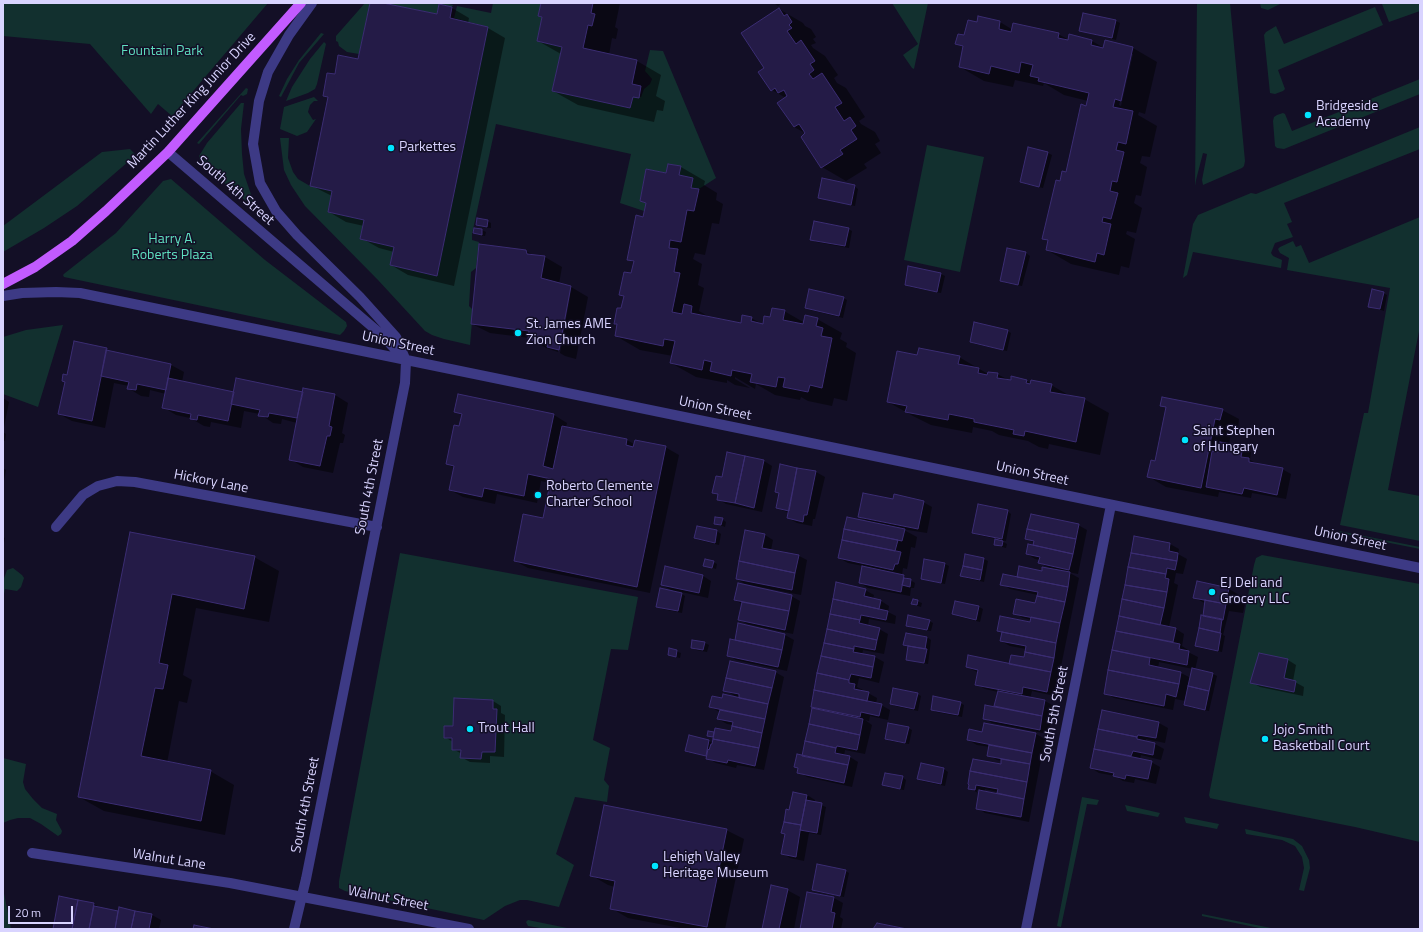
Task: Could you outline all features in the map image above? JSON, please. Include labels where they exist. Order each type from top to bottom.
[{"type":"main road","name":"Martin Luther King Junior Drive","points":[[3,284],[35,267],[72,241],[106,211],[168,152],[301,3]]},
{"type":"street","points":[[312,3],[289,35],[268,72],[259,101],[253,144],[260,183],[276,211],[297,235],[360,296],[396,337],[406,361]]},
{"type":"street","name":"South 4th Street","points":[[168,152],[383,336],[406,361],[405,383],[377,527],[294,929]]},
{"type":"street","name":"Union Street","points":[[3,296],[22,293],[80,293],[1420,568]]},
{"type":"street","name":"Hickory Lane","points":[[56,527],[84,495],[98,486],[118,481],[135,482],[377,527]]},
{"type":"street","name":"South 5th Street","points":[[1026,929],[1111,505]]},
{"type":"street","name":"Walnut Lane","points":[[32,853],[230,883],[302,896]]},
{"type":"street","name":"Walnut Street","points":[[302,896],[469,929]]},
{"type":"green space","name":"Fountain Park","points":[[3,3],[268,3],[172,116],[158,104],[151,114],[90,44],[3,36]]},
{"type":"green space","points":[[365,3],[370,3],[359,54],[347,52],[339,46],[338,42],[336,41],[336,36]]},
{"type":"green space","points":[[383,3],[444,3],[453,5],[452,7],[439,4],[437,14]]},
{"type":"green space","points":[[493,3],[541,3],[538,16],[542,17],[537,41],[562,47],[552,91],[630,108],[633,97],[641,97],[644,89],[650,84],[652,79],[645,71],[650,50],[663,51],[716,178],[699,189],[691,188],[693,178],[679,175],[681,166],[668,164],[666,173],[646,169],[640,201],[646,203],[644,211],[620,203],[631,154],[496,124],[472,234],[472,240],[479,242],[476,268],[471,272],[469,306],[473,310],[470,345],[444,339],[425,331],[378,280],[305,206],[291,185],[284,170],[280,138],[289,138],[288,158],[293,172],[298,179],[310,186],[332,191],[328,212],[364,220],[360,239],[394,247],[390,265],[437,276],[488,27],[454,18],[457,6],[491,13]]},
{"type":"green space","points":[[892,3],[928,3],[914,69],[903,55],[918,44]]},
{"type":"green space","points":[[1197,3],[1230,3],[1245,161],[1242,168],[1203,185],[1202,180],[1207,154],[1203,153],[1195,186]]},
{"type":"green space","points":[[1260,3],[1280,4],[1268,10],[1261,8]]},
{"type":"green space","points":[[1420,3],[1420,11],[1389,22],[1382,4]]},
{"type":"green space","points":[[1375,7],[1383,25],[1278,70],[1285,89],[1275,94],[1270,93],[1264,35],[1266,32],[1276,26],[1284,44]]},
{"type":"green space","points":[[321,33],[324,34],[299,63],[281,97],[279,96],[287,79],[299,60]]},
{"type":"green space","points":[[324,42],[326,44],[315,89],[286,101],[292,87],[310,59]]},
{"type":"green space","points":[[1420,79],[1420,94],[1284,149],[1277,148],[1275,146],[1273,121],[1274,117],[1277,115],[1283,113],[1285,114],[1292,131]]},
{"type":"green space","points":[[246,88],[248,89],[247,94],[243,96],[241,95],[199,144],[197,143]]},
{"type":"green space","points":[[314,97],[318,101],[314,101],[310,105],[308,112],[313,120],[316,119],[307,132],[297,136],[280,129],[284,107]]},
{"type":"green space","points":[[241,103],[244,103],[241,129],[244,174],[254,203],[253,206],[233,191],[199,159],[199,156],[207,143]]},
{"type":"green space","points":[[1420,127],[1420,149],[1284,203],[1292,222],[1287,224],[1293,237],[1275,243],[1271,253],[1273,256],[1282,260],[1281,268],[1193,252],[1187,275],[1183,278],[1193,224],[1198,215],[1251,193],[1256,194]]},
{"type":"green space","points":[[927,145],[984,157],[960,272],[904,260]]},
{"type":"green space","points":[[130,149],[136,155],[77,206],[44,228],[3,252],[3,226],[102,152]]},
{"type":"green space","name":"Harry A. Roberts Plaza","points":[[171,179],[265,260],[346,322],[347,326],[344,331],[340,335],[64,277],[63,275],[65,273],[116,233],[163,181]]},
{"type":"green space","points":[[1420,217],[1420,326],[1388,490],[1420,496],[1420,541],[1340,525],[1364,413],[1368,413],[1390,288],[1287,270],[1289,258],[1280,253],[1278,249],[1293,241],[1296,247],[1301,245],[1309,263]]},
{"type":"green space","points":[[63,325],[38,407],[3,394],[3,337],[26,330]]},
{"type":"green space","points":[[1339,531],[1420,547],[1420,549],[1340,533]]},
{"type":"green space","points":[[400,553],[638,597],[628,650],[611,649],[593,740],[610,748],[604,780],[609,786],[607,802],[575,797],[556,854],[574,865],[559,907],[527,900],[520,900],[505,906],[484,920],[345,891],[339,888],[339,881]]},
{"type":"green space","points":[[1262,555],[1420,584],[1420,842],[1355,827],[1210,798],[1209,795],[1254,565],[1256,558]]},
{"type":"green space","points":[[13,568],[24,578],[21,587],[17,591],[5,589],[3,599],[3,581],[7,570]]},
{"type":"green space","points":[[3,758],[26,764],[23,782],[25,789],[42,808],[57,814],[56,820],[62,831],[61,834],[58,836],[30,818],[18,818],[3,823]]},
{"type":"green space","points":[[1082,797],[1099,800],[1097,805],[1087,804],[1061,927],[1057,926]]},
{"type":"green space","points":[[1125,805],[1160,813],[1158,817],[1127,811]]},
{"type":"green space","points":[[1184,817],[1219,824],[1217,829],[1186,823]]},
{"type":"green space","points":[[1245,829],[1293,839],[1302,846],[1309,860],[1310,868],[1304,891],[1299,890],[1304,868],[1302,857],[1295,846],[1282,840],[1246,834]]},
{"type":"green space","points":[[3,888],[11,929],[3,929]]},
{"type":"green space","points":[[1202,914],[1276,929],[1264,929],[1202,916]]},
{"type":"green space","points":[[528,920],[572,929],[546,929],[528,926],[526,922]]},
{"type":"building","name":"Parkettes","points":[[370,3],[383,3],[437,14],[439,4],[452,7],[450,18],[488,27],[437,276],[390,265],[394,247],[360,239],[364,220],[328,212],[332,191],[310,186],[328,97],[323,96],[327,73],[335,74],[338,55],[358,59]]},
{"type":"building","points":[[541,3],[593,3],[591,13],[595,14],[592,26],[588,25],[583,48],[637,60],[632,84],[641,86],[639,98],[633,97],[630,108],[552,91],[562,47],[537,41],[542,17],[538,16]]},
{"type":"building","points":[[779,8],[784,16],[787,14],[792,22],[789,25],[792,28],[787,31],[796,44],[801,40],[815,61],[810,64],[814,70],[809,74],[813,79],[822,73],[842,103],[835,107],[844,121],[850,117],[856,126],[851,130],[857,139],[840,150],[843,154],[821,168],[801,137],[805,133],[799,124],[794,127],[777,103],[787,96],[784,90],[778,93],[775,88],[771,91],[758,72],[764,68],[741,33]]},
{"type":"building","points":[[1083,13],[1116,20],[1112,38],[1079,31]]},
{"type":"building","points":[[978,16],[1000,21],[999,29],[1011,32],[1013,23],[1059,33],[1058,38],[1068,40],[1069,34],[1092,40],[1091,45],[1103,48],[1105,40],[1133,47],[1121,101],[1115,99],[1113,107],[1133,111],[1126,144],[1118,142],[1116,150],[1124,152],[1117,182],[1112,181],[1110,191],[1118,193],[1111,219],[1103,217],[1102,222],[1111,224],[1104,255],[1097,253],[1095,262],[1046,250],[1048,240],[1042,239],[1056,180],[1060,181],[1062,171],[1066,172],[1081,104],[1086,106],[1089,93],[1038,81],[1039,78],[1030,76],[1033,65],[1021,62],[1019,73],[991,66],[989,74],[959,67],[963,46],[955,44],[958,34],[964,35],[968,20],[977,22]]},
{"type":"building","points":[[1028,147],[1048,152],[1039,187],[1020,182]]},
{"type":"building","points":[[668,164],[681,166],[679,175],[693,178],[691,188],[699,189],[694,211],[687,210],[681,242],[670,240],[669,248],[678,249],[674,272],[680,273],[672,312],[682,314],[684,304],[692,306],[691,313],[741,323],[742,315],[752,317],[751,321],[763,324],[764,316],[770,317],[772,308],[785,310],[783,320],[803,324],[805,315],[818,318],[816,326],[823,328],[821,336],[832,338],[822,388],[810,385],[808,392],[783,387],[785,378],[778,377],[776,387],[750,382],[752,374],[732,370],[731,376],[710,371],[712,362],[704,360],[702,370],[670,363],[675,341],[664,339],[663,346],[615,336],[617,324],[614,324],[617,308],[621,308],[624,296],[619,295],[624,272],[631,273],[634,261],[627,260],[636,215],[643,217],[646,203],[640,201],[646,169],[666,173]]},
{"type":"building","points":[[822,178],[855,185],[851,205],[818,198]]},
{"type":"building","points":[[477,218],[488,220],[487,227],[476,225]]},
{"type":"building","points":[[814,221],[849,228],[845,246],[810,240]]},
{"type":"building","points":[[474,228],[482,229],[482,235],[473,233]]},
{"type":"building","points":[[479,244],[526,250],[527,254],[545,256],[541,278],[571,286],[559,350],[547,347],[548,343],[528,339],[529,331],[471,324]]},
{"type":"building","points":[[1007,248],[1026,252],[1018,285],[1000,281]]},
{"type":"building","points":[[908,266],[941,273],[937,292],[905,285]]},
{"type":"building","points":[[809,289],[844,297],[839,316],[805,308]]},
{"type":"building","points":[[1372,289],[1384,292],[1380,309],[1368,307]]},
{"type":"building","points":[[974,322],[1008,330],[1003,350],[970,342]]},
{"type":"building","points":[[74,341],[107,348],[92,421],[58,414],[65,382],[62,381],[63,374],[67,375]]},
{"type":"building","points":[[919,348],[960,356],[958,364],[979,368],[978,373],[987,375],[988,372],[998,373],[997,378],[1011,380],[1011,376],[1027,380],[1026,383],[1030,384],[1031,380],[1052,384],[1050,392],[1085,398],[1076,442],[1025,431],[1024,436],[1013,434],[1014,430],[974,422],[974,419],[949,414],[948,420],[905,412],[907,406],[887,402],[897,351],[917,355]]},
{"type":"building","points":[[106,350],[171,364],[166,390],[137,384],[136,390],[127,389],[129,382],[101,376]]},
{"type":"building","points":[[168,378],[234,392],[228,421],[198,415],[197,420],[190,419],[191,414],[162,408]]},
{"type":"building","points":[[236,378],[303,392],[297,418],[269,413],[268,417],[258,416],[260,410],[231,404]]},
{"type":"building","points":[[303,388],[335,394],[329,426],[332,427],[330,436],[327,436],[320,466],[289,460]]},
{"type":"building","points":[[458,394],[554,414],[543,466],[553,469],[562,426],[627,439],[626,445],[633,447],[635,440],[666,446],[637,587],[514,561],[523,514],[543,518],[551,479],[528,474],[524,496],[484,488],[482,497],[449,490],[454,466],[446,464],[454,425],[459,426],[462,414],[454,412]]},
{"type":"building","name":"Saint Stephen of Hungary","points":[[1162,397],[1223,409],[1220,420],[1215,419],[1201,488],[1147,477],[1151,460],[1155,461],[1166,407],[1160,406]]},
{"type":"building","points":[[1220,442],[1243,446],[1241,457],[1249,458],[1249,462],[1283,468],[1277,495],[1244,488],[1242,494],[1206,487],[1212,451],[1218,452]]},
{"type":"building","points":[[727,452],[745,456],[735,503],[717,500],[718,494],[712,493],[716,476],[722,477]]},
{"type":"building","points":[[745,456],[764,460],[754,508],[735,503]]},
{"type":"building","points":[[780,464],[797,468],[789,511],[776,508],[779,493],[775,492]]},
{"type":"building","points":[[797,468],[816,471],[807,515],[804,515],[803,522],[787,518]]},
{"type":"building","points":[[863,493],[893,499],[894,494],[924,501],[918,529],[858,517]]},
{"type":"building","points":[[978,504],[1008,510],[1002,539],[972,533]]},
{"type":"building","points":[[1031,514],[1079,524],[1076,539],[1027,529]]},
{"type":"building","points":[[715,517],[723,518],[721,525],[714,524]]},
{"type":"building","points":[[847,517],[905,529],[902,541],[844,529]]},
{"type":"building","points":[[697,526],[717,530],[715,543],[694,538]]},
{"type":"building","points":[[844,529],[898,540],[895,551],[842,540]]},
{"type":"building","points":[[1027,529],[1076,539],[1073,554],[1033,545],[1034,541],[1025,539]]},
{"type":"building","points":[[745,530],[765,534],[762,548],[799,555],[795,573],[739,561]]},
{"type":"building","points":[[130,532],[255,556],[244,609],[172,594],[159,663],[168,665],[163,689],[155,688],[141,756],[211,770],[201,821],[78,797]]},
{"type":"building","points":[[1134,536],[1170,543],[1169,551],[1178,553],[1177,561],[1131,553]]},
{"type":"building","points":[[995,539],[1003,541],[1002,546],[994,545]]},
{"type":"building","points":[[842,540],[901,552],[898,564],[895,564],[893,570],[838,558]]},
{"type":"building","points":[[1028,544],[1073,554],[1069,570],[1038,563],[1040,557],[1026,554]]},
{"type":"building","points":[[1131,553],[1177,561],[1175,570],[1167,568],[1166,574],[1128,567]]},
{"type":"building","points":[[965,554],[984,558],[982,570],[963,566]]},
{"type":"building","points":[[705,559],[714,561],[712,568],[703,566]]},
{"type":"building","points":[[924,559],[945,563],[941,583],[921,579]]},
{"type":"building","points":[[739,561],[795,573],[792,590],[736,579]]},
{"type":"building","points":[[665,566],[703,575],[699,593],[661,585]]},
{"type":"building","points":[[862,566],[904,575],[901,592],[859,583]]},
{"type":"building","points":[[963,566],[982,570],[980,580],[960,576]]},
{"type":"building","points":[[1019,566],[1042,571],[1042,567],[1070,572],[1068,587],[1017,577]]},
{"type":"building","points":[[1128,567],[1166,574],[1165,578],[1169,579],[1167,592],[1125,585]]},
{"type":"building","points":[[1003,574],[1068,587],[1065,602],[1037,596],[1038,592],[1000,585]]},
{"type":"building","points":[[904,578],[911,579],[910,587],[902,585]]},
{"type":"building","name":"EJ Deli and Grocery LLC","points":[[1197,581],[1229,588],[1226,604],[1193,598]]},
{"type":"building","points":[[836,582],[866,589],[864,596],[881,600],[879,609],[833,599]]},
{"type":"building","points":[[738,583],[792,595],[789,611],[734,600]]},
{"type":"building","points":[[1125,585],[1167,592],[1164,608],[1122,599]]},
{"type":"building","points":[[660,588],[682,593],[678,611],[656,607]]},
{"type":"building","points":[[1037,596],[1065,602],[1060,623],[1013,614],[1016,599],[1035,603]]},
{"type":"building","points":[[833,599],[888,611],[886,620],[861,615],[860,620],[830,614]]},
{"type":"building","points":[[913,599],[918,600],[917,605],[911,604]]},
{"type":"building","points":[[1122,599],[1164,608],[1160,625],[1119,616]]},
{"type":"building","points":[[1205,600],[1226,604],[1223,620],[1203,616]]},
{"type":"building","points":[[955,601],[979,606],[976,620],[952,614]]},
{"type":"building","points":[[742,602],[789,611],[785,630],[738,620]]},
{"type":"building","points":[[830,614],[860,620],[859,623],[880,628],[877,640],[827,629]]},
{"type":"building","points":[[908,615],[930,620],[927,630],[906,626]]},
{"type":"building","points":[[1201,615],[1222,619],[1220,633],[1199,628]]},
{"type":"building","points":[[1000,616],[1030,622],[1031,617],[1060,623],[1056,643],[997,631]]},
{"type":"building","points":[[1119,616],[1176,628],[1173,642],[1116,631]]},
{"type":"building","points":[[738,623],[785,634],[782,650],[735,640]]},
{"type":"building","points":[[1199,628],[1221,633],[1218,651],[1195,646]]},
{"type":"building","points":[[827,629],[877,640],[875,650],[854,646],[854,649],[824,643]]},
{"type":"building","points":[[1116,631],[1180,644],[1179,649],[1189,651],[1187,665],[1112,650]]},
{"type":"building","points":[[1002,632],[1056,643],[1054,658],[1025,652],[1026,646],[1000,641]]},
{"type":"building","points":[[906,633],[927,637],[925,649],[903,645]]},
{"type":"building","points":[[730,639],[782,650],[778,667],[727,656]]},
{"type":"building","points":[[692,640],[705,642],[703,650],[691,648]]},
{"type":"building","points":[[824,643],[854,649],[853,652],[875,656],[873,667],[821,656]]},
{"type":"building","points":[[908,646],[927,649],[924,663],[906,660]]},
{"type":"building","points":[[669,648],[677,650],[676,657],[668,655]]},
{"type":"building","points":[[1112,650],[1150,658],[1149,665],[1181,672],[1179,684],[1108,670]]},
{"type":"building","points":[[1025,652],[1054,658],[1051,672],[1009,664],[1011,655],[1024,657]]},
{"type":"building","points":[[1259,653],[1288,659],[1284,678],[1296,681],[1294,692],[1250,683]]},
{"type":"building","points":[[968,655],[1051,672],[1047,692],[1023,687],[1022,694],[975,685],[978,670],[966,667]]},
{"type":"building","points":[[821,656],[873,667],[871,678],[851,674],[849,680],[817,673]]},
{"type":"building","points":[[730,661],[776,671],[772,688],[726,678]]},
{"type":"building","points":[[1192,668],[1213,673],[1209,691],[1188,686]]},
{"type":"building","points":[[1108,670],[1179,684],[1176,697],[1166,694],[1164,706],[1104,694]]},
{"type":"building","points":[[817,673],[849,680],[849,683],[855,684],[854,689],[869,692],[867,701],[814,690]]},
{"type":"building","points":[[726,678],[772,688],[768,704],[739,698],[739,694],[723,691]]},
{"type":"building","points":[[1188,686],[1209,691],[1205,710],[1184,705]]},
{"type":"building","points":[[893,688],[918,693],[914,709],[890,704]]},
{"type":"building","points":[[814,690],[882,704],[879,716],[861,712],[860,717],[811,707]]},
{"type":"building","points":[[998,691],[1045,700],[1042,716],[994,706]]},
{"type":"building","points":[[723,694],[768,704],[765,719],[709,707],[712,696],[722,698]]},
{"type":"building","points":[[933,696],[961,702],[958,715],[931,710]]},
{"type":"building","name":"Trout Hall","points":[[454,698],[493,700],[493,709],[497,709],[495,752],[482,752],[481,759],[460,758],[461,750],[452,750],[452,738],[444,738],[444,726],[453,726]]},
{"type":"building","points":[[985,705],[1042,716],[1040,730],[983,719]]},
{"type":"building","points":[[812,708],[863,719],[860,735],[809,724]]},
{"type":"building","points":[[720,710],[765,719],[762,733],[732,726],[733,722],[717,719]]},
{"type":"building","points":[[1102,710],[1159,722],[1156,738],[1138,735],[1137,737],[1098,729]]},
{"type":"building","points":[[888,723],[909,727],[905,743],[885,739]]},
{"type":"building","points":[[984,723],[1036,733],[1032,753],[967,740],[969,729],[982,732]]},
{"type":"building","points":[[809,724],[860,735],[857,750],[837,746],[836,748],[805,741]]},
{"type":"building","points":[[732,726],[762,733],[759,748],[713,739],[715,728],[731,731]]},
{"type":"building","points":[[1098,729],[1137,737],[1137,739],[1155,743],[1153,755],[1133,751],[1131,756],[1094,749]]},
{"type":"building","points":[[708,731],[714,732],[713,737],[707,736]]},
{"type":"building","points":[[689,735],[709,740],[706,756],[685,751]]},
{"type":"building","points":[[713,739],[759,748],[755,766],[728,760],[727,763],[706,759],[708,749],[709,750]]},
{"type":"building","points":[[805,741],[836,748],[835,753],[850,756],[848,765],[802,756]]},
{"type":"building","points":[[989,745],[1032,753],[1030,764],[987,756]]},
{"type":"building","points":[[1094,749],[1152,761],[1148,779],[1126,775],[1125,779],[1113,776],[1114,773],[1090,768]]},
{"type":"building","points":[[797,754],[848,765],[844,783],[797,773],[798,768],[794,767]]},
{"type":"building","points":[[973,759],[1001,764],[1001,759],[1030,764],[1027,782],[970,771]]},
{"type":"building","points":[[921,763],[944,768],[941,784],[917,779]]},
{"type":"building","points":[[970,771],[1027,782],[1024,799],[997,793],[998,789],[976,785],[975,790],[968,789]]},
{"type":"building","points":[[885,773],[903,776],[900,789],[882,785]]},
{"type":"building","points":[[979,790],[1024,799],[1021,817],[976,809]]},
{"type":"building","points":[[793,792],[807,795],[801,825],[784,822],[786,809],[789,810]]},
{"type":"building","points":[[806,800],[822,803],[817,833],[800,830]]},
{"type":"building","name":"Lehigh Valley Heritage Museum","points":[[604,805],[727,829],[707,927],[610,909],[615,881],[590,876]]},
{"type":"building","points":[[784,822],[801,825],[796,857],[781,854],[785,834],[781,833]]},
{"type":"building","points":[[817,864],[846,870],[840,896],[812,890]]},
{"type":"building","points":[[771,885],[788,889],[779,929],[762,929]]},
{"type":"building","points":[[807,892],[834,897],[831,912],[835,913],[832,929],[800,929]]},
{"type":"building","points":[[59,896],[78,900],[72,929],[53,929]]},
{"type":"building","points":[[78,900],[94,903],[89,929],[72,929]]},
{"type":"building","points":[[94,906],[118,911],[115,929],[89,929]]},
{"type":"building","points":[[119,907],[135,911],[131,929],[115,929]]},
{"type":"building","points":[[135,911],[152,914],[149,929],[131,929]]},
{"type":"building","points":[[877,923],[907,929],[873,929]]},
{"type":"building","points":[[194,925],[214,929],[193,929]]},
{"type":"place","name":"Bridgeside Academy","points":[[1308,115]]},
{"type":"place","name":"Parkettes","points":[[391,148]]},
{"type":"place","name":"St. James AME Zion Church","points":[[518,333]]},
{"type":"place","name":"Saint Stephen of Hungary","points":[[1185,440]]},
{"type":"place","name":"Roberto Clemente Charter School","points":[[538,495]]},
{"type":"place","name":"EJ Deli and Grocery LLC","points":[[1212,592]]},
{"type":"place","name":"Trout Hall","points":[[470,729]]},
{"type":"place","name":"Jojo Smith Basketball Court","points":[[1265,739]]},
{"type":"place","name":"Lehigh Valley Heritage Museum","points":[[655,866]]}]
